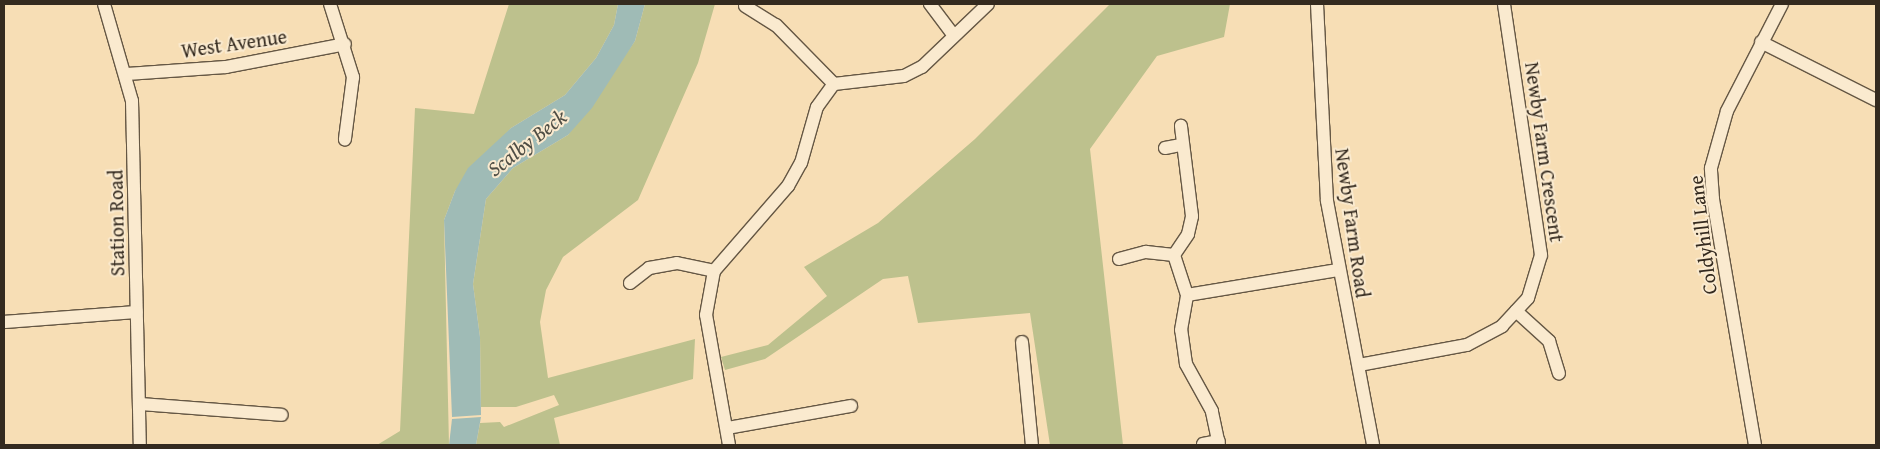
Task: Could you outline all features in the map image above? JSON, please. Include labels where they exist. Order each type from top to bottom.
[{"type":"street","name":"Station Road","points":[[104,4],[127,74],[137,312],[140,445]]},
{"type":"street","points":[[330,4],[345,44],[352,77],[346,139]]},
{"type":"street","points":[[930,4],[953,34]]},
{"type":"street","points":[[729,445],[706,315],[714,271],[788,186],[801,163],[817,107],[834,84],[904,76],[922,67],[953,34],[988,4]]},
{"type":"street","name":"Newby Farm Road","points":[[1317,4],[1326,192],[1338,270],[1359,364],[1373,445]]},
{"type":"street","name":"Newby Farm Crescent","points":[[1359,364],[1467,345],[1502,326],[1528,298],[1541,255],[1504,4]]},
{"type":"street","name":"Coldyhill Lane","points":[[1755,445],[1715,215],[1711,168],[1726,111],[1760,42],[1782,4]]},
{"type":"street","points":[[745,6],[776,25],[834,84]]},
{"type":"street","points":[[1760,42],[1876,100]]},
{"type":"street","name":"West Avenue","points":[[127,74],[226,67],[345,44]]},
{"type":"street","points":[[1174,255],[1188,234],[1192,216],[1180,145],[1181,126]]},
{"type":"street","points":[[1165,148],[1180,145]]},
{"type":"street","points":[[1119,259],[1146,252],[1174,255]]},
{"type":"street","points":[[1174,255],[1186,295],[1181,330],[1186,364],[1212,411],[1219,443],[1204,444]]},
{"type":"street","points":[[630,282],[649,268],[677,263],[714,271]]},
{"type":"street","points":[[1186,295],[1338,270]]},
{"type":"street","points":[[1516,311],[1549,340],[1559,373]]},
{"type":"street","points":[[4,322],[137,312]]},
{"type":"street","points":[[1022,342],[1032,445]]},
{"type":"street","points":[[140,404],[282,415]]},
{"type":"street","points":[[727,428],[851,406]]},
{"type":"green space","points":[[509,4],[618,4],[614,25],[596,58],[565,95],[511,128],[455,191],[444,220],[449,445],[377,445],[400,431],[415,108],[474,114]]},
{"type":"green space","points":[[645,4],[715,4],[698,63],[638,200],[563,257],[546,290],[540,322],[548,378],[695,339],[693,379],[554,418],[560,445],[476,445],[480,423],[500,422],[504,427],[559,405],[554,395],[516,407],[481,407],[480,337],[473,284],[486,199],[513,168],[568,135],[635,41]]},
{"type":"green space","points":[[1110,4],[1230,4],[1224,37],[1157,56],[1090,149],[1123,445],[1050,445],[1030,313],[918,323],[908,276],[883,279],[765,359],[725,370],[721,357],[768,345],[827,296],[804,267],[878,223],[975,139]]},
{"type":"water","name":"Scalby Beck","points":[[618,4],[645,4],[635,41],[592,108],[568,135],[513,168],[486,199],[473,284],[480,337],[481,415],[452,417],[444,220],[455,191],[468,168],[511,128],[565,95],[596,58],[614,25]]},
{"type":"water","points":[[481,417],[476,445],[449,445],[452,419]]}]
